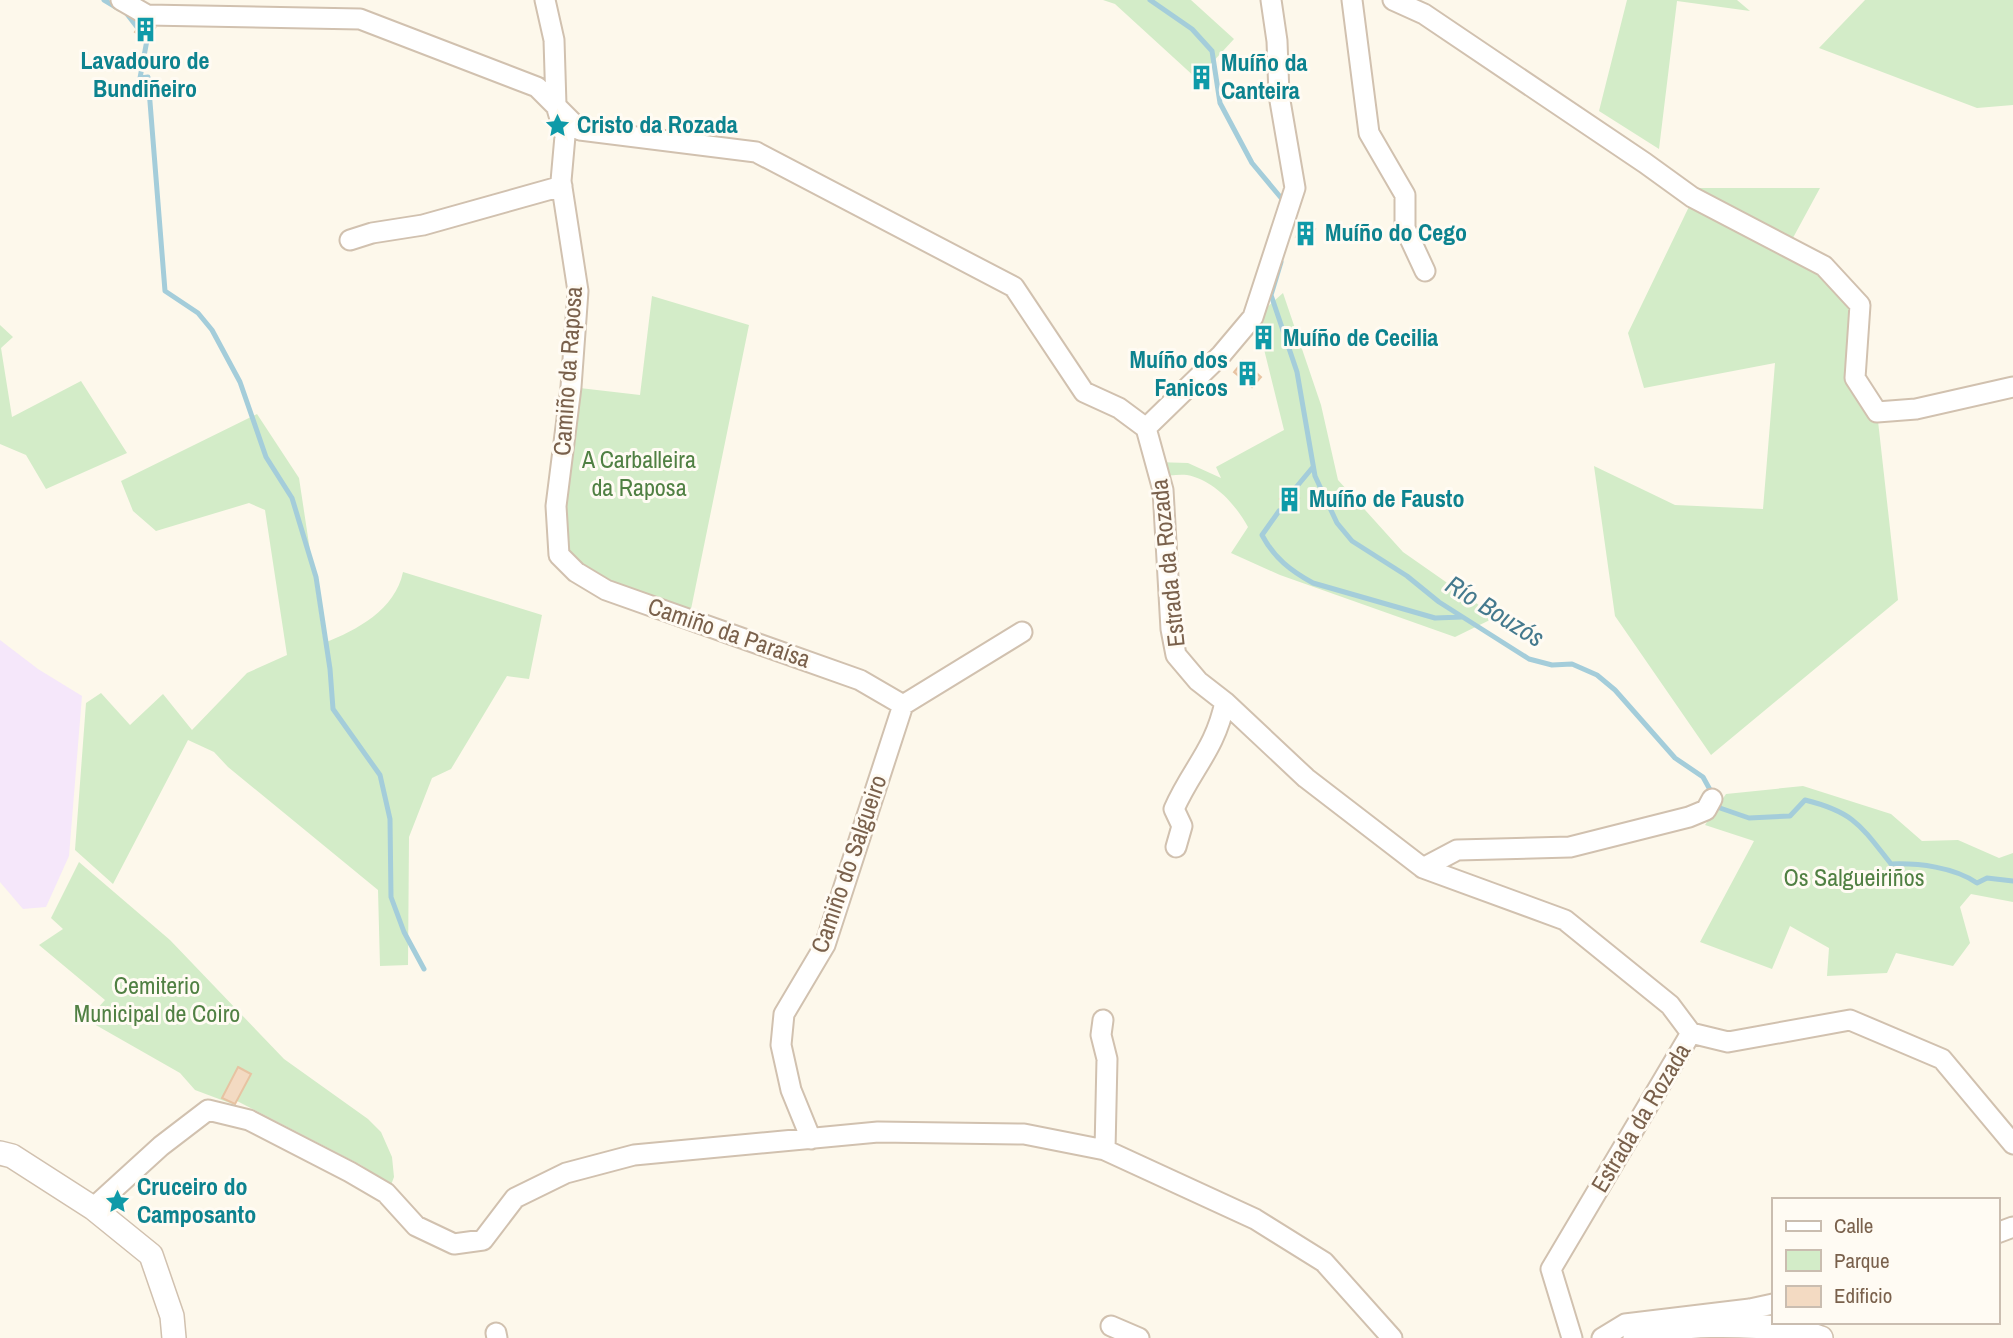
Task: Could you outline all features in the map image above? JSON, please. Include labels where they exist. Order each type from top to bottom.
[{"type":"street","points":[[121,0],[147,15],[360,19],[537,87],[580,130],[756,152],[1014,287],[1084,392],[1119,408],[1146,428],[1221,355],[1253,317],[1294,188],[1279,95],[1277,41],[1271,0]]},
{"type":"street","name":"Camiño da Raposa","points":[[545,0],[554,40],[556,105],[565,136],[562,186],[578,291],[571,387],[556,506],[559,555]]},
{"type":"street","points":[[1352,0],[1369,133],[1405,195],[1405,228],[1425,271]]},
{"type":"street","points":[[1393,0],[1424,14],[1646,163],[1692,197],[1824,266],[1860,305],[1855,378],[1877,412],[1916,409],[2013,387]]},
{"type":"street","points":[[350,240],[372,233],[423,225],[562,186]]},
{"type":"street","name":"Estrada da Rozada","points":[[1146,428],[1163,490],[1171,629],[1176,655],[1198,681],[1225,702],[1306,778],[1423,868],[1564,920],[1670,1005],[1691,1033],[1551,1269],[1572,1338]]},
{"type":"street","name":"Camiño da Paraísa","points":[[559,555],[576,572],[606,590],[860,680],[903,705]]},
{"type":"street","points":[[903,705],[1022,632]]},
{"type":"street","points":[[1176,847],[1182,826],[1174,809],[1182,790],[1208,754],[1221,724],[1225,702]]},
{"type":"street","name":"Camiño do Salgueiro","points":[[811,1139],[791,1090],[786,1068],[781,1045],[783,1014],[825,945],[903,705]]},
{"type":"street","points":[[1423,868],[1457,850],[1570,847],[1689,817],[1706,810],[1712,799]]},
{"type":"street","points":[[1103,1020],[1101,1035],[1107,1059],[1105,1150]]},
{"type":"street","points":[[1691,1033],[1728,1042],[1850,1020],[1942,1059],[2013,1144]]},
{"type":"street","points":[[93,1208],[161,1146],[208,1110],[249,1120],[350,1172],[386,1194],[416,1226],[454,1244],[483,1240],[515,1198],[566,1173],[635,1155],[878,1132],[1024,1134],[1105,1150],[1255,1219],[1324,1262],[1392,1338]]},
{"type":"street","points":[[0,1153],[12,1156],[93,1208],[150,1255],[172,1316],[174,1338]]},
{"type":"street","points":[[1602,1338],[1625,1324],[1750,1310],[1772,1304]]},
{"type":"street","points":[[1111,1326],[1139,1338]]},
{"type":"street","points":[[1635,1338],[1649,1332],[1706,1328],[1793,1329],[1821,1338]]},
{"type":"shaded area","points":[[0,640],[38,669],[82,696],[69,856],[46,907],[23,909],[0,882]]},
{"type":"green space","points":[[1103,0],[1191,0],[1234,39],[1197,79],[1115,4]]},
{"type":"green space","points":[[1627,0],[1737,0],[1750,11],[1677,1],[1659,149],[1599,111]]},
{"type":"green space","points":[[1865,0],[2013,0],[2013,105],[1977,108],[1819,48]]},
{"type":"green space","points":[[1698,188],[1820,188],[1788,247],[1860,305],[1855,378],[1877,412],[1898,600],[1711,755],[1615,616],[1594,466],[1675,505],[1763,509],[1775,363],[1644,388],[1628,333]]},
{"type":"green space","points":[[1283,293],[1321,405],[1338,480],[1403,552],[1496,617],[1455,637],[1280,575],[1231,553],[1248,527],[1231,502],[1215,488],[1187,475],[1159,476],[1155,462],[1188,463],[1221,478],[1216,467],[1284,430],[1256,317]]},
{"type":"green space","name":"A Carballeira da Raposa","points":[[652,296],[749,325],[689,619],[606,590],[559,555],[571,387],[640,395]]},
{"type":"green space","points":[[0,325],[13,337],[1,348],[12,417],[81,381],[127,453],[46,489],[26,455],[0,444]]},
{"type":"green space","points":[[257,414],[299,478],[324,643],[373,617],[392,597],[403,572],[542,615],[529,679],[507,676],[451,769],[432,778],[409,837],[408,965],[380,966],[378,890],[228,767],[214,752],[188,740],[113,884],[75,850],[86,703],[101,693],[130,725],[163,694],[192,730],[247,673],[287,655],[265,510],[249,503],[156,531],[133,511],[121,481]]},
{"type":"green space","name":"Os Salgueiriños","points":[[1803,786],[1891,814],[1922,841],[1958,840],[1999,858],[2013,853],[2013,902],[1971,894],[1960,907],[1970,943],[1953,966],[1896,953],[1887,973],[1827,976],[1829,948],[1790,926],[1772,969],[1700,942],[1754,841],[1705,825],[1726,794]]},
{"type":"green space","name":"Cemiterio Municipal de Coiro","points":[[79,862],[170,940],[284,1059],[368,1119],[381,1132],[392,1157],[394,1177],[391,1185],[361,1165],[237,1101],[235,1105],[195,1090],[180,1073],[94,1024],[96,1010],[105,1000],[39,945],[63,929],[51,918]]},
{"type":"building","name":"Lavadouro de Bundiñeiro","points":[[140,25],[155,28],[147,40],[135,32]]},
{"type":"building","name":"Muíño da Canteira","points":[[1207,67],[1210,83],[1195,86],[1192,70]]},
{"type":"building","name":"Muíño do Cego","points":[[1303,222],[1315,229],[1307,243],[1296,237]]},
{"type":"building","name":"Muíño dos Fanicos","points":[[1243,361],[1261,377],[1252,387],[1234,372]]},
{"type":"building","name":"Muíño de Fausto","points":[[1289,489],[1299,498],[1290,508],[1280,499]]},
{"type":"building","points":[[238,1067],[251,1074],[235,1104],[222,1098]]},
{"type":"waterway","points":[[104,0],[119,9]]},
{"type":"waterway","name":"Río Bouzós","points":[[1150,0],[1192,29],[1212,51],[1220,103],[1252,163],[1282,199]]},
{"type":"waterway","points":[[127,14],[147,40],[140,78],[148,77],[165,291],[198,313],[212,330],[240,382],[266,457],[292,498],[316,577],[330,669],[333,709],[380,775],[390,819],[391,897],[404,932],[424,969]]},
{"type":"waterway","name":"Río Bouzós","points":[[1281,262],[1271,295],[1297,372],[1315,476],[1337,523],[1352,541],[1407,576],[1439,602],[1529,659],[1552,665],[1572,664],[1597,675],[1615,690],[1675,758],[1703,777],[1720,808],[1749,818],[1790,816],[1805,800],[1835,810],[1855,822],[1891,864],[1936,867],[1958,873],[1977,883],[1987,878],[2013,881]]},
{"type":"waterway","points":[[1293,491],[1313,467]]},
{"type":"waterway","points":[[1279,511],[1262,535],[1290,569],[1313,583],[1435,618],[1462,617]]},
{"type":"place","name":"Lavadouro de Bundiñeiro","points":[[145,30]]},
{"type":"place","name":"Muíño da Canteira","points":[[1201,77]]},
{"type":"place","name":"Cristo da Rozada","points":[[557,125]]},
{"type":"place","name":"Muíño do Cego","points":[[1305,233]]},
{"type":"place","name":"Muíño de Cecilia","points":[[1263,338]]},
{"type":"place","name":"Muíño dos Fanicos","points":[[1248,374]]},
{"type":"place","name":"Muíño de Fausto","points":[[1289,499]]},
{"type":"place","name":"Cruceiro do Camposanto","points":[[117,1201]]}]
